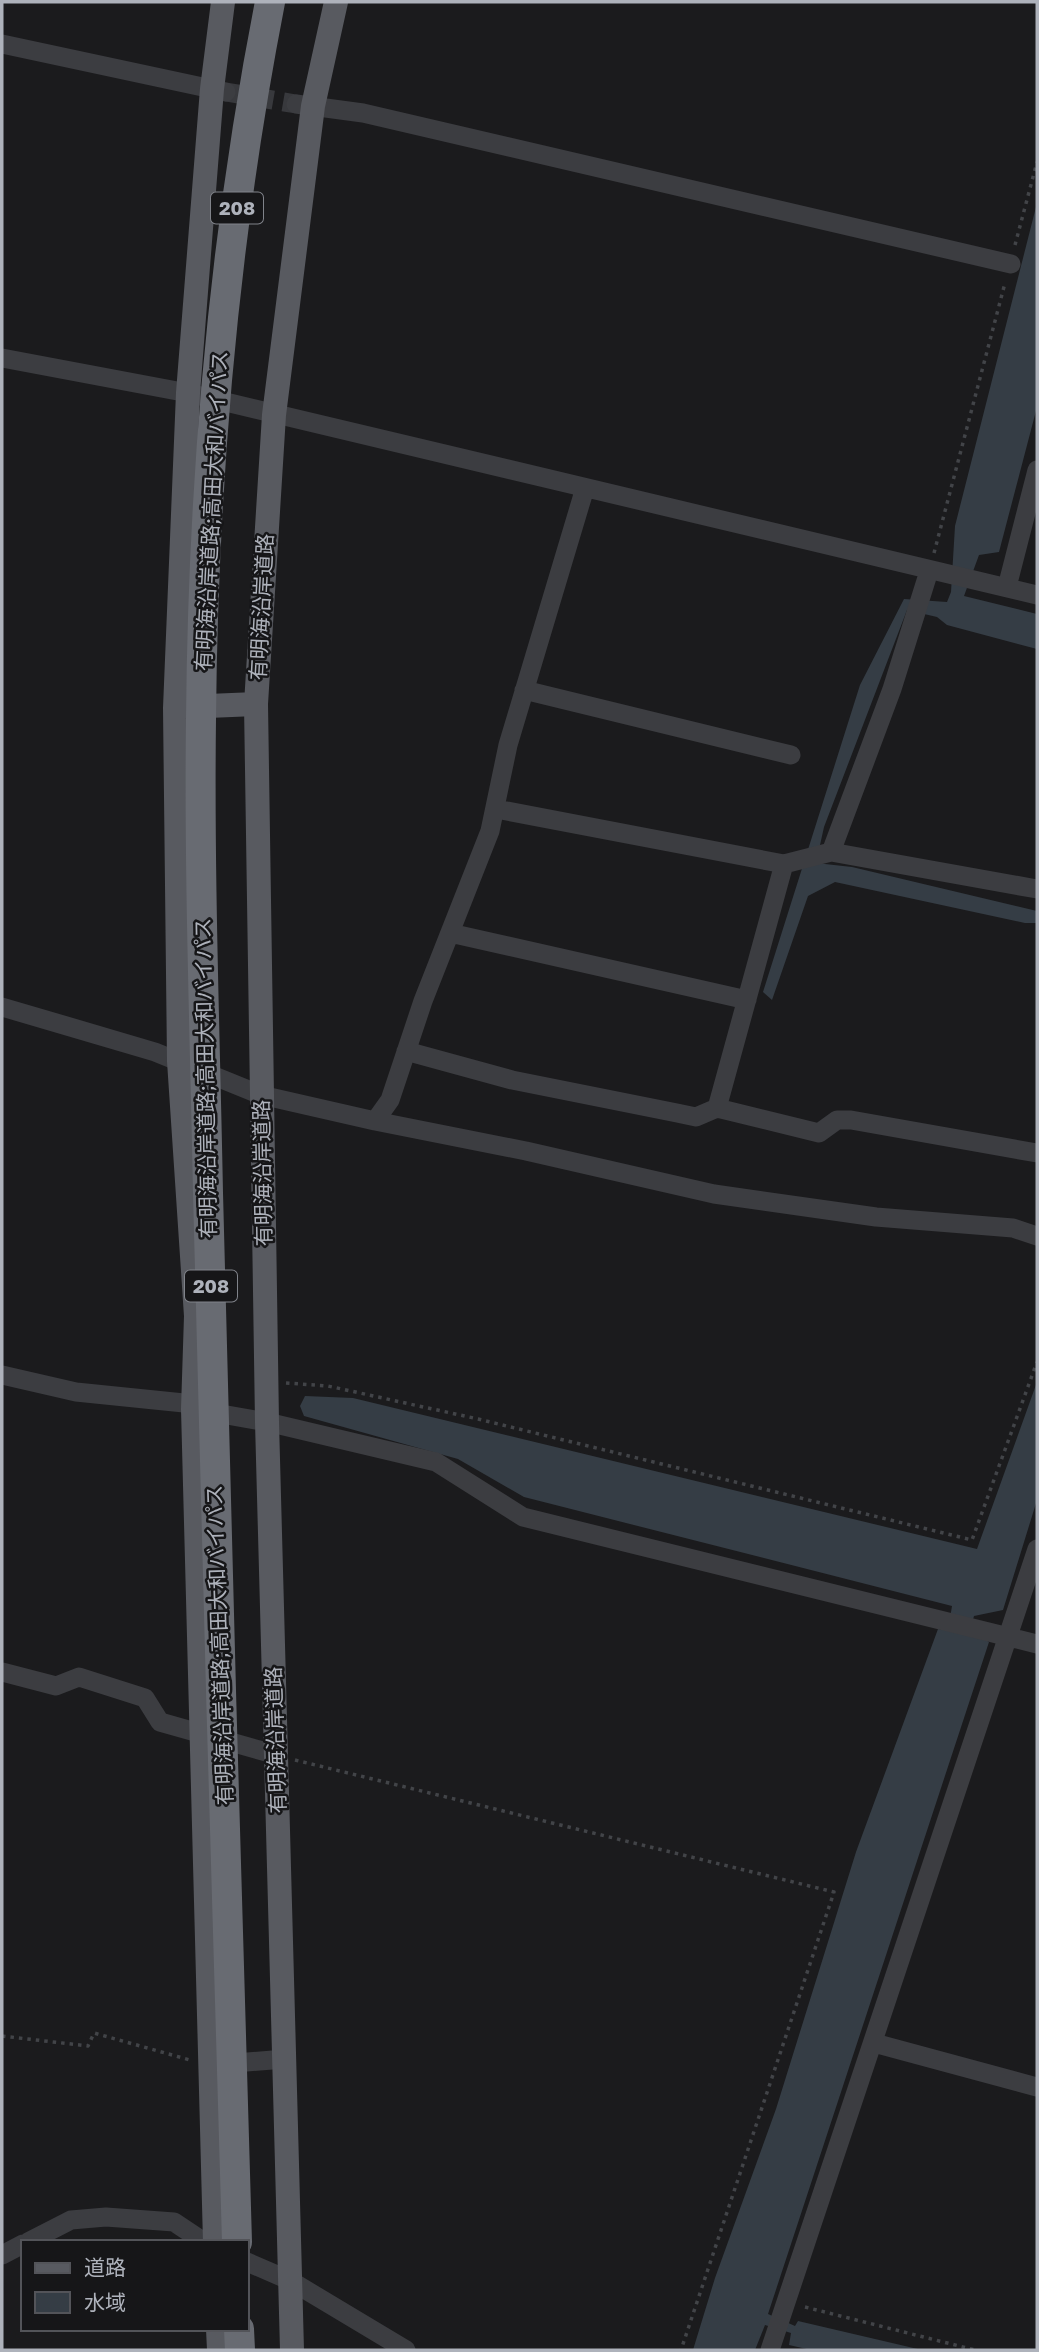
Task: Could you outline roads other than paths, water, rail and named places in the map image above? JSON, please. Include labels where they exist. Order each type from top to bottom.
[{"type":"highway","name":"有明海沿岸道路;高田大和バイパス","points":[[237,2240],[201,864],[201,715],[208,529],[222,330],[231,89],[270,2]]},
{"type":"highway","points":[[231,89],[278,2]]},
{"type":"highway","points":[[239,2331],[240,2350]]},
{"type":"main road","points":[[215,2240],[193,1409],[196,1315],[179,1061],[175,708],[188,393],[231,89],[223,2]]},
{"type":"main road","name":"有明海沿岸道路","points":[[292,2350],[266,1382],[256,705],[274,415],[305,105],[337,2]]},
{"type":"main road","points":[[175,708],[256,705]]},
{"type":"main road","points":[[218,2331],[219,2350]]},
{"type":"street","points":[[2,44],[231,89]]},
{"type":"street","points":[[305,105],[363,113],[1010,264]]},
{"type":"street","points":[[2,358],[188,393],[1037,595]]},
{"type":"street","points":[[1007,587],[1037,470]]},
{"type":"street","points":[[374,1121],[390,1100],[496,809],[508,745],[585,488]]},
{"type":"street","points":[[831,852],[892,689],[929,571]]},
{"type":"street","points":[[524,690],[791,755]]},
{"type":"street","points":[[496,809],[784,864],[831,852],[1037,889]]},
{"type":"street","points":[[717,1108],[784,864]]},
{"type":"street","points":[[450,933],[747,1000]]},
{"type":"street","points":[[2,1007],[179,1061],[261,1095],[374,1121],[526,1151],[714,1194],[876,1217],[1013,1228],[1037,1236]]},
{"type":"street","points":[[406,1051],[512,1080],[677,1113],[696,1116],[717,1108],[819,1133],[836,1120],[851,1120],[1037,1153]]},
{"type":"street","points":[[2,1375],[42,1387],[184,1403],[193,1409],[267,1422],[436,1462],[523,1517],[1037,1644]]},
{"type":"street","points":[[769,2350],[874,2043],[1037,1549]]},
{"type":"street","points":[[2,1672],[56,1686],[79,1677],[145,1698],[160,1722],[276,1755]]},
{"type":"street","points":[[874,2043],[1037,2087]]},
{"type":"street","points":[[209,2065],[285,2059]]},
{"type":"street","points":[[32,2240],[71,2220],[118,2217],[174,2222],[201,2240]]},
{"type":"street","points":[[2,2255],[21,2245]]},
{"type":"street","points":[[248,2262],[292,2281],[406,2350]]},
{"type":"water","points":[[1037,203],[1037,407],[999,552],[979,555],[964,596],[1037,614],[1037,649],[947,625],[937,617],[907,610],[824,827],[816,863],[852,867],[1037,911],[1037,923],[1025,923],[835,882],[808,896],[772,1000],[763,992],[860,685],[904,599],[947,602],[951,592],[955,526]]},
{"type":"water","points":[[1037,1382],[1037,1500],[1003,1610],[974,1616],[970,1630],[989,1642],[768,2314],[795,2326],[798,2321],[922,2350],[811,2350],[789,2345],[791,2333],[765,2325],[755,2350],[693,2350],[715,2278],[776,2109],[856,1852],[938,1629],[948,1630],[952,1606],[524,1497],[458,1459],[304,1416],[300,1406],[305,1396],[353,1398],[977,1549]]},
{"type":"tunnel","points":[[226,92],[296,104]]}]
